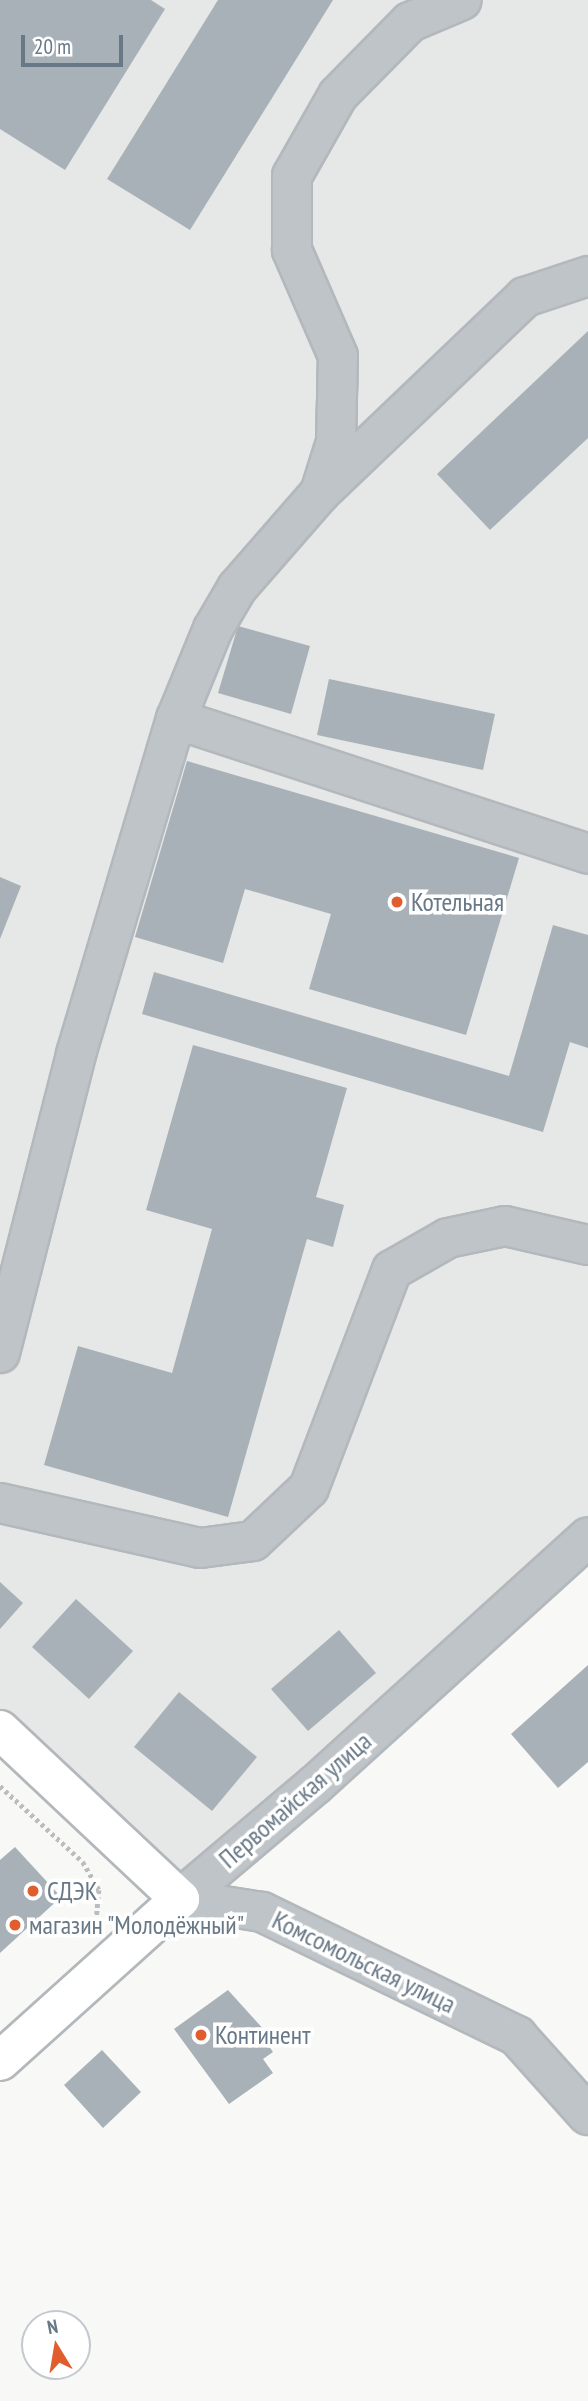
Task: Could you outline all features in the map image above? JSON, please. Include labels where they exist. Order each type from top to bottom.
[{"type":"main road","points":[[0,1730],[180,1899]]},
{"type":"main road","name":"Первомайская улица","points":[[0,2061],[180,1899]]},
{"type":"street","points":[[320,492],[336,442],[338,356],[292,250],[292,176],[338,96],[411,22],[462,0]]},
{"type":"street","points":[[0,1353],[76,1054],[176,719],[213,629],[237,588],[320,492],[525,297],[588,276]]},
{"type":"street","points":[[176,719],[588,853]]},
{"type":"street","points":[[0,1503],[200,1548],[253,1541],[309,1488],[393,1270],[448,1238],[505,1226],[588,1245]]},
{"type":"street","name":"Первомайская улица","points":[[180,1899],[316,1784],[588,1537]]},
{"type":"street","name":"Комсомольская улица","points":[[180,1899],[262,1912],[517,2036],[583,2106]]},
{"type":"path","points":[[0,1786],[83,1862],[99,1890],[99,1920],[89,1930]]},
{"type":"shaded area","points":[[0,0],[588,0],[588,1535],[180,1899],[0,1739]]},
{"type":"building","points":[[0,0],[151,0],[165,9],[65,170],[0,129]]},
{"type":"building","points":[[218,0],[333,0],[190,230],[107,179]]},
{"type":"building","points":[[588,331],[588,438],[490,530],[437,474]]},
{"type":"building","points":[[238,626],[310,646],[291,714],[218,693]]},
{"type":"building","points":[[329,679],[495,714],[483,770],[317,735]]},
{"type":"building","name":"Котельная","points":[[187,761],[519,858],[466,1035],[309,989],[331,914],[245,889],[223,963],[135,937]]},
{"type":"building","points":[[0,877],[21,886],[0,939]]},
{"type":"building","points":[[553,925],[588,935],[588,1048],[570,1042],[543,1132],[142,1014],[154,972],[509,1076]]},
{"type":"building","points":[[193,1045],[347,1088],[316,1197],[344,1205],[333,1247],[307,1239],[228,1517],[44,1465],[78,1346],[172,1373],[212,1229],[146,1210]]},
{"type":"building","points":[[0,1582],[23,1603],[0,1629]]},
{"type":"building","points":[[76,1599],[133,1651],[89,1699],[32,1647]]},
{"type":"building","points":[[339,1630],[376,1673],[308,1731],[271,1689]]},
{"type":"building","points":[[588,1665],[588,1762],[558,1788],[511,1734]]},
{"type":"building","points":[[179,1692],[257,1757],[212,1811],[134,1747]]},
{"type":"building","name":"магазин \"Молодёжный\"","points":[[15,1847],[61,1897],[0,1953],[0,1860]]},
{"type":"building","points":[[228,1990],[266,2032],[262,2036],[273,2052],[263,2059],[273,2073],[229,2104],[174,2029]]},
{"type":"building","points":[[102,2050],[141,2092],[103,2128],[64,2085]]},
{"type":"place","name":"Котельная","points":[[397,902]]},
{"type":"place","name":"СДЭК","points":[[33,1891]]},
{"type":"place","name":"магазин \"Молодёжный\"","points":[[15,1925]]},
{"type":"place","name":"Континент","points":[[201,2035]]}]
